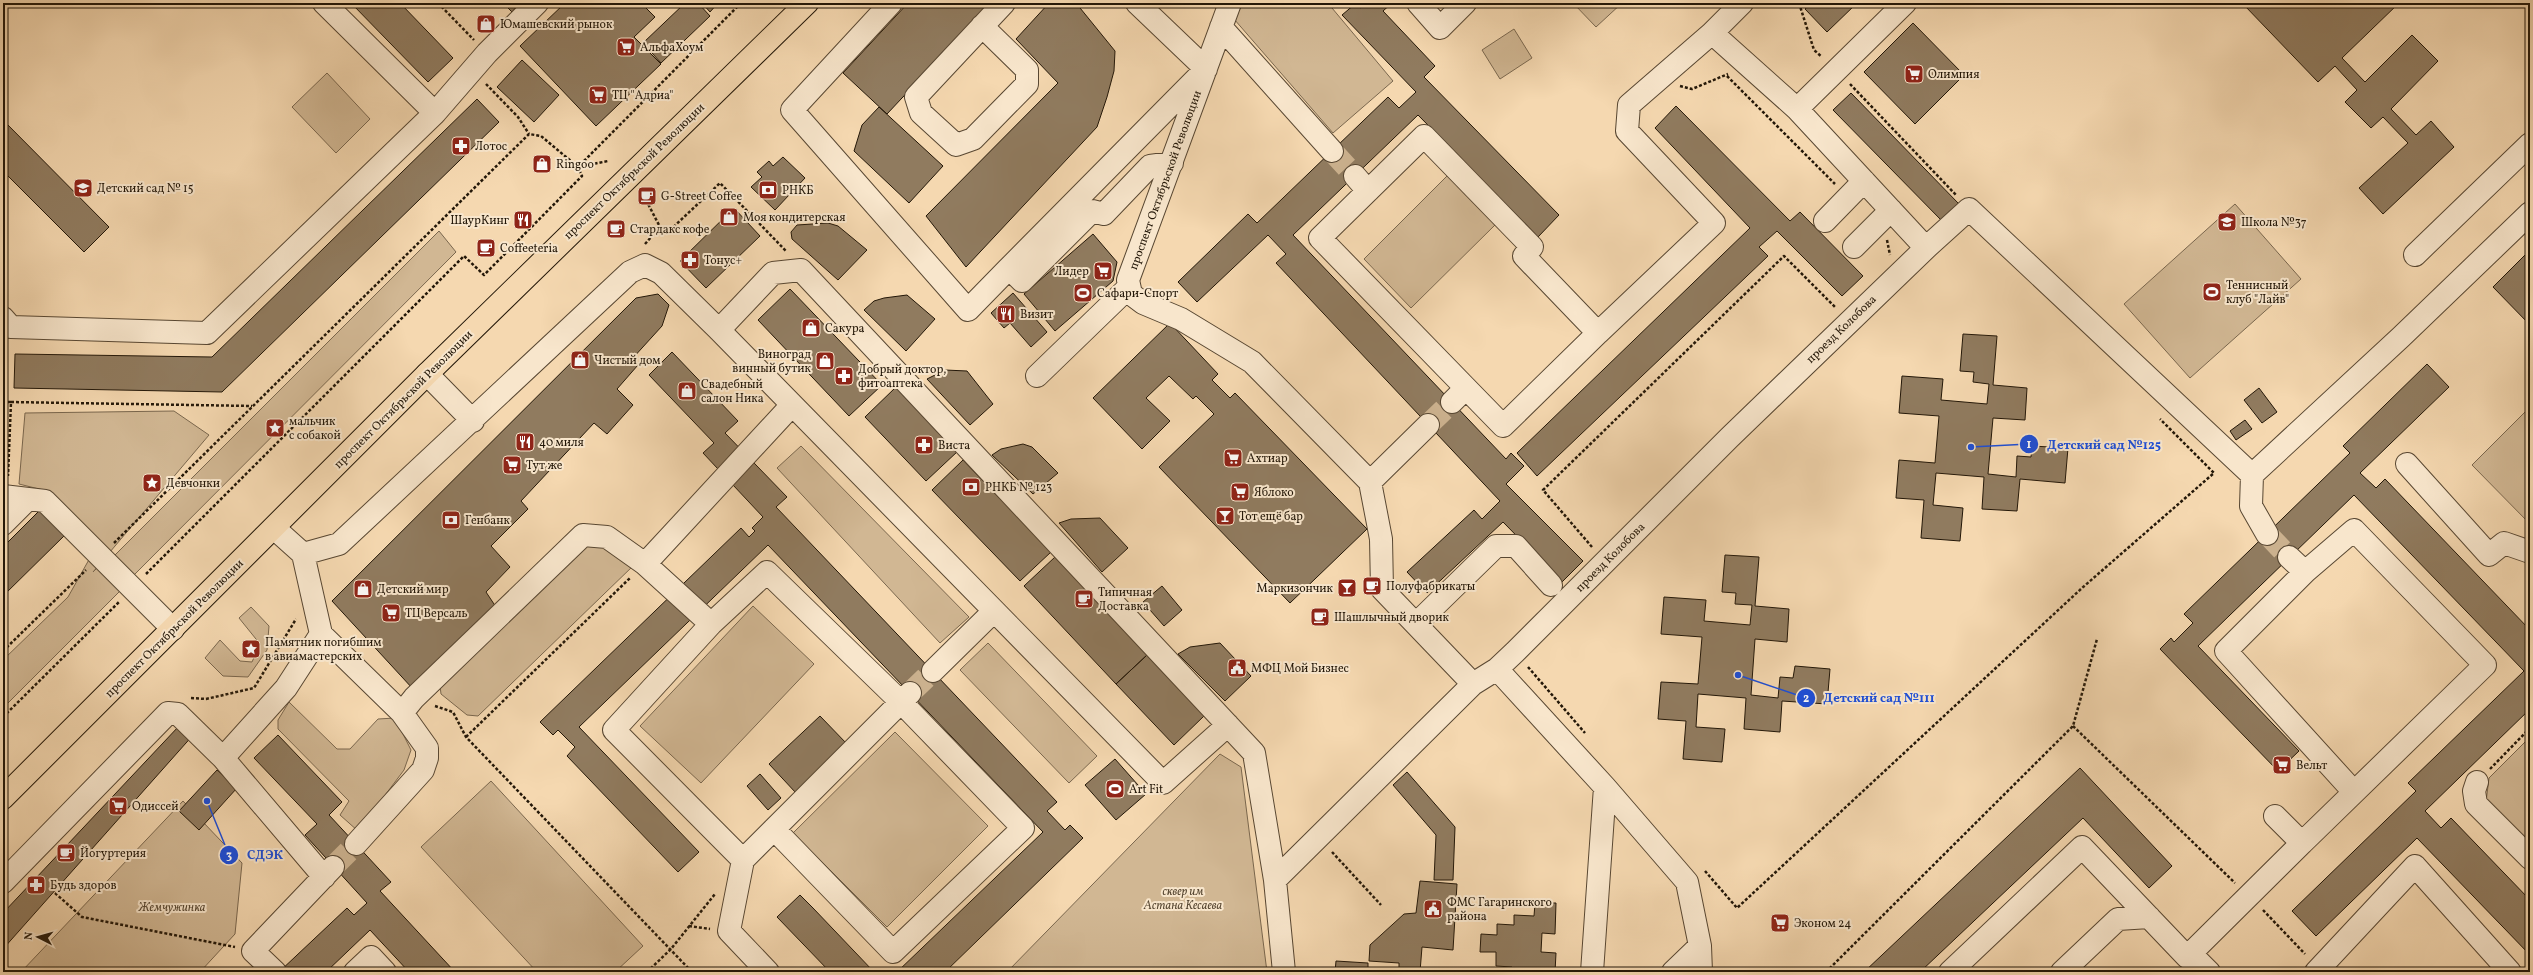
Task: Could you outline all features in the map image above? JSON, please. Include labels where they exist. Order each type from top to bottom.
[{"type":"main road","name":"проспект Октябрьской Революции","points":[[3,798],[426,374],[807,3]]},
{"type":"street","points":[[324,3],[434,113]]},
{"type":"street","points":[[3,318],[11,327],[207,333],[434,113],[473,71],[487,53],[537,3]]},
{"type":"street","points":[[891,3],[792,110],[968,310],[1206,69],[1137,3]]},
{"type":"street","points":[[982,26],[1027,70],[1027,84],[973,139],[956,145],[921,113],[916,97],[982,26],[1004,3]]},
{"type":"street","name":"проспект Октябрьской Революции","points":[[1230,3],[1128,280],[1131,294],[1143,303],[1181,319],[1252,362],[1370,482]]},
{"type":"street","points":[[1418,3],[1440,28],[1465,3]]},
{"type":"street","points":[[1598,333],[1524,256],[1532,248],[1424,136],[1362,183],[1320,238],[1459,395],[1503,426],[1714,223],[1627,131],[1629,105],[1712,34],[1742,3]]},
{"type":"street","points":[[1796,109],[1905,3]]},
{"type":"street","points":[[1221,27],[1332,151]]},
{"type":"street","points":[[1712,34],[1796,109],[1926,248]]},
{"type":"street","points":[[2415,255],[2530,144]]},
{"type":"street","points":[[1009,268],[1022,281],[1092,211],[1104,214],[1150,166],[1172,163]]},
{"type":"street","points":[[1825,221],[1864,181]]},
{"type":"street","points":[[1969,209],[2252,475]]},
{"type":"street","name":"проезд Колобова","points":[[1274,880],[1473,684],[1497,669],[1515,652],[1730,437],[1926,248],[1969,209]]},
{"type":"street","points":[[1854,247],[1891,210]]},
{"type":"street","points":[[2267,534],[2251,506],[2252,475],[2401,337],[2530,213]]},
{"type":"street","points":[[303,554],[339,544],[473,421],[630,272],[645,265],[661,273],[719,330],[993,612],[1163,783],[1228,725]]},
{"type":"street","points":[[719,330],[773,273],[801,270],[1254,753],[1274,880],[1284,972]]},
{"type":"street","points":[[1037,376],[1130,287]]},
{"type":"street","points":[[426,374],[473,421]]},
{"type":"street","points":[[645,564],[792,405]]},
{"type":"street","points":[[1428,425],[1370,482],[1381,539],[1382,589],[1473,684]]},
{"type":"street","points":[[2408,464],[2489,555],[2504,543],[2530,552]]},
{"type":"street","points":[[5,496],[45,501],[173,629]]},
{"type":"street","points":[[3,524],[28,498]]},
{"type":"street","points":[[274,528],[303,554],[321,634],[408,706],[426,748],[427,758],[423,770],[356,844]]},
{"type":"street","points":[[1950,972],[2082,847],[2187,957],[2354,792],[2486,665],[2354,530],[2304,572],[2226,652],[2354,792]]},
{"type":"street","points":[[408,706],[583,535],[608,537],[645,564],[711,624]]},
{"type":"street","points":[[1416,624],[1496,546],[1516,546],[1551,585]]},
{"type":"street","points":[[2290,557],[2304,572]]},
{"type":"street","points":[[742,860],[614,730],[711,624],[767,572],[906,698],[1023,828],[893,952],[774,829]]},
{"type":"street","points":[[933,671],[993,612]]},
{"type":"street","points":[[223,758],[286,688],[321,634]]},
{"type":"street","points":[[1497,669],[1606,787],[1687,882],[1700,946],[1701,972]]},
{"type":"street","points":[[768,972],[729,932],[742,860],[906,698]]},
{"type":"street","points":[[3,882],[168,713],[178,714],[223,758],[329,872],[253,951],[276,972]]},
{"type":"street","points":[[2477,782],[2474,791],[2476,804],[2530,858]]},
{"type":"street","points":[[1592,972],[1606,787]]},
{"type":"street","points":[[2275,816],[2302,843]]},
{"type":"street","points":[[2318,970],[2415,866],[2510,972]]},
{"type":"street","points":[[2062,972],[2118,919],[2149,917]]},
{"type":"street","points":[[1673,972],[1700,946]]},
{"type":"street","points":[[2191,954],[2209,972]]},
{"type":"street","points":[[355,972],[371,957],[385,972]]},
{"type":"path","points":[[438,3],[487,53]]},
{"type":"path","points":[[578,167],[741,3]]},
{"type":"path","points":[[1799,3],[1814,50],[1837,70],[1969,209]]},
{"type":"path","points":[[1656,81],[1692,89],[1748,66]]},
{"type":"path","points":[[3,717],[464,256],[484,275],[582,176],[578,167],[541,136],[529,134],[518,117],[473,71]]},
{"type":"path","points":[[1726,75],[1849,197]]},
{"type":"path","points":[[3,651],[529,134]]},
{"type":"path","points":[[578,167],[608,160]]},
{"type":"path","points":[[646,200],[660,227],[666,234],[720,183],[781,244],[801,270]]},
{"type":"path","points":[[1875,226],[1887,239],[1890,248],[1890,259]]},
{"type":"path","points":[[645,244],[660,227]]},
{"type":"path","points":[[1597,553],[1543,490],[1784,256],[1839,311]]},
{"type":"path","points":[[3,402],[252,406]]},
{"type":"path","points":[[5,496],[11,402]]},
{"type":"path","points":[[1701,866],[1737,908],[2082,588],[2214,473],[2158,416]]},
{"type":"path","points":[[466,737],[645,564]]},
{"type":"path","points":[[190,698],[206,698],[254,688],[288,636],[298,616]]},
{"type":"path","points":[[1826,972],[2073,726],[2097,639]]},
{"type":"path","points":[[1515,652],[1587,735]]},
{"type":"path","points":[[408,706],[453,712],[466,737],[692,972]]},
{"type":"path","points":[[2073,726],[2249,896],[2318,970]]},
{"type":"path","points":[[2477,782],[2530,728]]},
{"type":"path","points":[[1318,837],[1381,905]]},
{"type":"path","points":[[647,972],[671,949],[718,890]]},
{"type":"path","points":[[55,893],[82,917],[253,951]]},
{"type":"path","points":[[2012,972],[2022,972]]},
{"type":"green space","points":[[1239,3],[1336,3],[1332,8],[1393,81],[1333,133],[1234,19]]},
{"type":"green space","points":[[1573,3],[1622,3],[1596,27]]},
{"type":"green space","points":[[1514,29],[1532,58],[1500,79],[1482,50]]},
{"type":"green space","points":[[327,73],[370,119],[336,153],[292,107]]},
{"type":"green space","points":[[1449,174],[1496,224],[1411,308],[1364,259]]},
{"type":"green space","name":"Теннисный клуб \"Лайв\"","points":[[2235,204],[2301,279],[2190,378],[2124,304]]},
{"type":"green space","points":[[439,231],[456,252],[134,575],[113,557]]},
{"type":"green space","points":[[2530,407],[2530,524],[2472,465]]},
{"type":"green space","points":[[174,411],[209,435],[93,572],[98,567],[123,588],[3,708],[3,660],[68,597],[100,540],[47,491],[19,484],[25,413]]},
{"type":"green space","points":[[801,446],[969,617],[940,643],[777,468]]},
{"type":"green space","points":[[585,542],[602,543],[634,565],[478,716],[467,715],[441,694],[440,686]]},
{"type":"green space","points":[[753,606],[814,664],[701,783],[640,726]]},
{"type":"green space","points":[[251,607],[269,626],[267,650],[248,677],[223,676],[205,658],[220,640],[240,661],[252,662],[260,644],[239,618]]},
{"type":"green space","points":[[988,643],[1097,756],[1069,783],[960,670]]},
{"type":"green space","points":[[289,702],[337,749],[350,749],[378,719],[395,718],[411,750],[404,770],[358,831],[340,815],[349,801],[278,729],[278,720]]},
{"type":"green space","points":[[895,732],[988,826],[887,927],[793,833]]},
{"type":"green space","points":[[2530,737],[2530,845],[2486,802],[2489,778]]},
{"type":"green space","name":"сквер им Астана Кесаева","points":[[1220,754],[1241,767],[1267,972],[1007,972]]},
{"type":"green space","points":[[491,781],[643,946],[615,972],[537,972],[421,847]]},
{"type":"green space","name":"Жемчужинка","points":[[183,801],[242,863],[235,934],[200,972],[21,972]]},
{"type":"building","points":[[351,3],[400,3],[453,58],[428,82]]},
{"type":"building","points":[[503,3],[520,3],[512,12]]},
{"type":"building","name":"ТЦ \"Адриа\"","points":[[565,3],[641,3],[655,17],[634,37],[661,64],[596,126],[520,46]]},
{"type":"building","points":[[685,3],[698,3],[710,16],[661,63],[643,43]]},
{"type":"building","points":[[702,3],[718,3],[710,12]]},
{"type":"building","points":[[908,3],[991,3],[887,114],[843,73]]},
{"type":"building","points":[[1049,3],[1076,3],[1115,51],[1114,71],[1107,97],[1097,127],[966,267],[926,216],[1058,83],[1016,39]]},
{"type":"building","points":[[1366,3],[1392,3],[1383,11],[1435,66],[1424,77],[1559,215],[1538,237],[1418,115],[1293,235],[1506,459],[1511,453],[1524,466],[1506,484],[1583,561],[1562,582],[1503,522],[1427,593],[1407,572],[1474,510],[1482,519],[1500,501],[1276,263],[1286,254],[1268,235],[1197,302],[1178,282],[1248,214],[1257,223],[1388,97],[1399,108],[1416,92],[1342,15],[1355,4],[1361,8]]},
{"type":"building","points":[[1812,3],[1857,3],[1827,32],[1805,9]]},
{"type":"building","points":[[2246,3],[2399,3],[2342,58],[2365,82],[2412,35],[2438,61],[2391,109],[2416,135],[2431,121],[2454,147],[2383,214],[2359,188],[2408,143],[2383,117],[2371,128],[2345,102],[2357,90],[2335,66],[2318,82],[2244,5]]},
{"type":"building","name":"Олимпия","points":[[1913,23],[1964,75],[1915,124],[1864,72]]},
{"type":"building","points":[[522,60],[559,95],[534,122],[497,87]]},
{"type":"building","points":[[1851,93],[1959,204],[1942,221],[1833,110]]},
{"type":"building","points":[[477,99],[499,122],[222,392],[14,388],[15,354],[212,357]]},
{"type":"building","points":[[1676,106],[1790,221],[1800,212],[1863,276],[1842,296],[1777,231],[1759,247],[1768,256],[1537,476],[1517,453],[1750,228],[1655,128]]},
{"type":"building","points":[[879,107],[943,166],[909,203],[854,151],[862,125]]},
{"type":"building","points":[[3,120],[109,227],[84,252],[3,171]]},
{"type":"building","points":[[783,157],[805,178],[775,210],[751,187],[762,177],[757,172],[769,161],[773,166]]},
{"type":"building","points":[[734,208],[760,236],[706,288],[680,261]]},
{"type":"building","points":[[828,223],[838,226],[867,250],[838,280],[792,239],[791,232],[797,225]]},
{"type":"building","points":[[1093,234],[1117,262],[1113,281],[1055,331],[1024,294]]},
{"type":"building","points":[[2528,252],[2530,254],[2530,325],[2493,287]]},
{"type":"building","points":[[790,289],[882,385],[849,416],[758,320]]},
{"type":"building","points":[[1013,293],[1047,332],[1031,347],[1010,323],[1004,328],[991,313]]},
{"type":"building","name":"Тут же","points":[[658,294],[669,305],[662,326],[632,359],[638,365],[617,389],[633,405],[607,434],[594,423],[521,501],[528,509],[491,546],[510,567],[486,592],[498,610],[413,689],[332,601],[636,298]]},
{"type":"building","points":[[907,295],[935,319],[906,351],[864,310],[874,301]]},
{"type":"building","name":"Ахтиар","points":[[1170,323],[1218,374],[1212,380],[1230,398],[1235,393],[1367,529],[1290,603],[1159,467],[1214,414],[1196,396],[1193,399],[1169,376],[1146,398],[1170,421],[1142,449],[1093,398]]},
{"type":"building","points":[[1963,334],[1997,336],[1993,385],[2027,388],[2025,420],[1993,418],[1988,474],[2016,477],[2017,456],[2031,457],[2032,446],[2068,448],[2065,483],[2020,479],[2017,511],[1982,509],[1984,477],[1936,473],[1933,505],[1963,508],[1960,541],[1921,538],[1924,500],[1896,498],[1899,460],[1935,463],[1939,416],[1899,413],[1902,376],[1943,379],[1941,400],[1987,404],[1989,384],[1973,382],[1974,372],[1960,371]]},
{"type":"building","points":[[672,352],[738,421],[725,433],[787,497],[776,507],[1057,802],[1047,811],[1065,830],[1070,825],[1083,838],[945,972],[897,972],[1043,832],[768,545],[579,727],[699,852],[678,872],[567,756],[575,747],[558,730],[553,735],[540,722],[741,528],[749,537],[755,531],[752,528],[763,517],[703,453],[714,443],[649,375]]},
{"type":"building","points":[[2427,364],[2449,387],[2360,473],[2376,488],[2385,479],[2530,630],[2530,709],[2425,811],[2441,828],[2451,818],[2530,900],[2530,955],[2417,838],[2316,936],[2292,911],[2416,791],[2408,783],[2524,671],[2354,495],[2198,646],[2299,751],[2278,771],[2160,649],[2171,638],[2174,642],[2193,623],[2184,614],[2350,453],[2343,446]]},
{"type":"building","points":[[945,370],[967,371],[993,404],[970,425],[927,379]]},
{"type":"building","points":[[896,387],[958,451],[926,481],[865,417]]},
{"type":"building","points":[[2259,388],[2277,412],[2262,423],[2244,400]]},
{"type":"building","points":[[2245,420],[2252,429],[2236,440],[2230,431]]},
{"type":"building","points":[[1023,444],[1032,447],[1058,473],[1033,494],[992,455],[1001,449]]},
{"type":"building","points":[[963,460],[1051,552],[1020,581],[932,490]]},
{"type":"building","points":[[41,509],[66,534],[3,596],[3,547]]},
{"type":"building","points":[[1100,518],[1128,548],[1102,572],[1059,523],[1071,519]]},
{"type":"building","points":[[1725,555],[1759,557],[1755,606],[1789,609],[1787,642],[1755,639],[1751,695],[1778,698],[1780,677],[1793,678],[1795,666],[1830,669],[1827,704],[1782,701],[1780,732],[1744,729],[1746,698],[1698,694],[1696,727],[1725,729],[1722,762],[1683,759],[1686,721],[1658,719],[1661,682],[1698,684],[1702,637],[1661,634],[1664,597],[1706,600],[1704,621],[1750,625],[1752,605],[1735,604],[1736,593],[1722,592]]},
{"type":"building","points":[[1055,557],[1147,655],[1116,684],[1024,586]]},
{"type":"building","points":[[1162,586],[1182,610],[1164,626],[1143,602]]},
{"type":"building","points":[[1220,643],[1251,676],[1225,701],[1178,654],[1190,647]]},
{"type":"building","points":[[1147,655],[1204,716],[1174,745],[1116,684]]},
{"type":"building","points":[[820,716],[847,744],[796,793],[769,764]]},
{"type":"building","name":"Одиссей","points":[[179,726],[194,734],[3,949],[3,913]]},
{"type":"building","points":[[278,735],[342,802],[329,815],[391,882],[380,891],[455,972],[409,972],[370,930],[326,972],[279,972],[347,908],[354,915],[367,903],[305,835],[317,824],[254,758]]},
{"type":"building","points":[[1115,759],[1146,794],[1116,820],[1085,785]]},
{"type":"building","points":[[2080,768],[2172,866],[2149,888],[2083,818],[1920,972],[1864,972]]},
{"type":"building","points":[[217,770],[237,788],[199,830],[179,811]]},
{"type":"building","points":[[1407,772],[1455,827],[1453,880],[1434,880],[1436,835],[1393,785]]},
{"type":"building","points":[[760,774],[781,798],[768,810],[747,786]]},
{"type":"building","points":[[1420,881],[1457,884],[1453,950],[1422,947],[1420,972],[1399,972],[1399,963],[1369,961],[1370,945],[1404,914],[1416,913]]},
{"type":"building","points":[[800,895],[874,972],[830,972],[777,917]]},
{"type":"building","points":[[1535,903],[1556,903],[1555,934],[1542,933],[1541,952],[1556,953],[1555,972],[1512,972],[1512,967],[1496,966],[1496,952],[1480,952],[1481,934],[1497,935],[1497,924],[1514,925],[1514,915],[1534,916]]},
{"type":"building","points":[[1336,961],[1368,963],[1368,972],[1335,972]]},
{"type":"tunnel","points":[[1332,151],[1355,176]]},
{"type":"tunnel","points":[[1428,425],[1452,402]]},
{"type":"tunnel","points":[[2267,534],[2289,557]]},
{"type":"tunnel","points":[[910,693],[933,671]]},
{"type":"tunnel","points":[[333,867],[356,844]]},
{"type":"place","name":"Юмашевский рынок","points":[[486,24]]},
{"type":"place","name":"АльфаХоум","points":[[626,47]]},
{"type":"place","name":"Олимпия","points":[[1914,74]]},
{"type":"place","name":"ТЦ \"Адриа\"","points":[[598,95]]},
{"type":"place","name":"Лотос","points":[[461,146]]},
{"type":"place","name":"Ringoo","points":[[542,164]]},
{"type":"place","name":"Детский сад № 15","points":[[83,188]]},
{"type":"place","name":"РНКБ","points":[[768,190]]},
{"type":"place","name":"G-Street Coffee","points":[[647,196]]},
{"type":"place","name":"Моя кондитерская","points":[[729,217]]},
{"type":"place","name":"ШаурКинг","points":[[523,220]]},
{"type":"place","name":"Школа №37","points":[[2227,222]]},
{"type":"place","name":"Стардакс кофе","points":[[616,229]]},
{"type":"place","name":"Coffeeteria","points":[[486,248]]},
{"type":"place","name":"Тонус+","points":[[690,260]]},
{"type":"place","name":"Лидер","points":[[1103,271]]},
{"type":"place","name":"Теннисный клуб \"Лайв\"","points":[[2212,292]]},
{"type":"place","name":"Сафари-Спорт","points":[[1083,293]]},
{"type":"place","name":"Визит","points":[[1006,314]]},
{"type":"place","name":"Сакура","points":[[811,328]]},
{"type":"place","name":"Чистый дом","points":[[580,360]]},
{"type":"place","name":"Виноград винный бутик","points":[[825,361]]},
{"type":"place","name":"Добрый доктор, фитоаптека","points":[[844,376]]},
{"type":"place","name":"Свадебный салон Ника","points":[[687,391]]},
{"type":"place","name":"мальчик с собакой","points":[[275,428]]},
{"type":"place","name":"40 миля","points":[[525,442]]},
{"type":"place","name":"Виста","points":[[924,445]]},
{"type":"place","name":"Детский сад №125","points":[[1971,447]]},
{"type":"place","name":"Ахтиар","points":[[1233,458]]},
{"type":"place","name":"Тут же","points":[[512,465]]},
{"type":"place","name":"Девчонки","points":[[152,483]]},
{"type":"place","name":"РНКБ № 123","points":[[971,487]]},
{"type":"place","name":"Яблоко","points":[[1240,492]]},
{"type":"place","name":"Тот ещё бар","points":[[1225,516]]},
{"type":"place","name":"Генбанк","points":[[451,520]]},
{"type":"place","name":"Полуфабрикаты","points":[[1372,586]]},
{"type":"place","name":"Маркизончик","points":[[1347,588]]},
{"type":"place","name":"Детский мир","points":[[363,589]]},
{"type":"place","name":"Типичная Доставка","points":[[1084,599]]},
{"type":"place","name":"ТЦ Версаль","points":[[391,613]]},
{"type":"place","name":"Шашлычный дворик","points":[[1320,617]]},
{"type":"place","name":"Памятник погибшим в авиамастерских","points":[[251,649]]},
{"type":"place","name":"МФЦ Мой Бизнес","points":[[1237,668]]},
{"type":"place","name":"Детский сад №111","points":[[1738,675]]},
{"type":"place","name":"Вельт","points":[[2282,765]]},
{"type":"place","name":"Art Fit","points":[[1115,789]]},
{"type":"place","name":"СДЭК","points":[[207,801]]},
{"type":"place","name":"Одиссей","points":[[118,806]]},
{"type":"place","name":"Йогуртерия","points":[[66,853]]},
{"type":"place","name":"Будь здоров","points":[[36,885]]},
{"type":"place","name":"ФМС Гагаринского района","points":[[1433,909]]},
{"type":"place","name":"Эконом 24","points":[[1780,923]]}]
